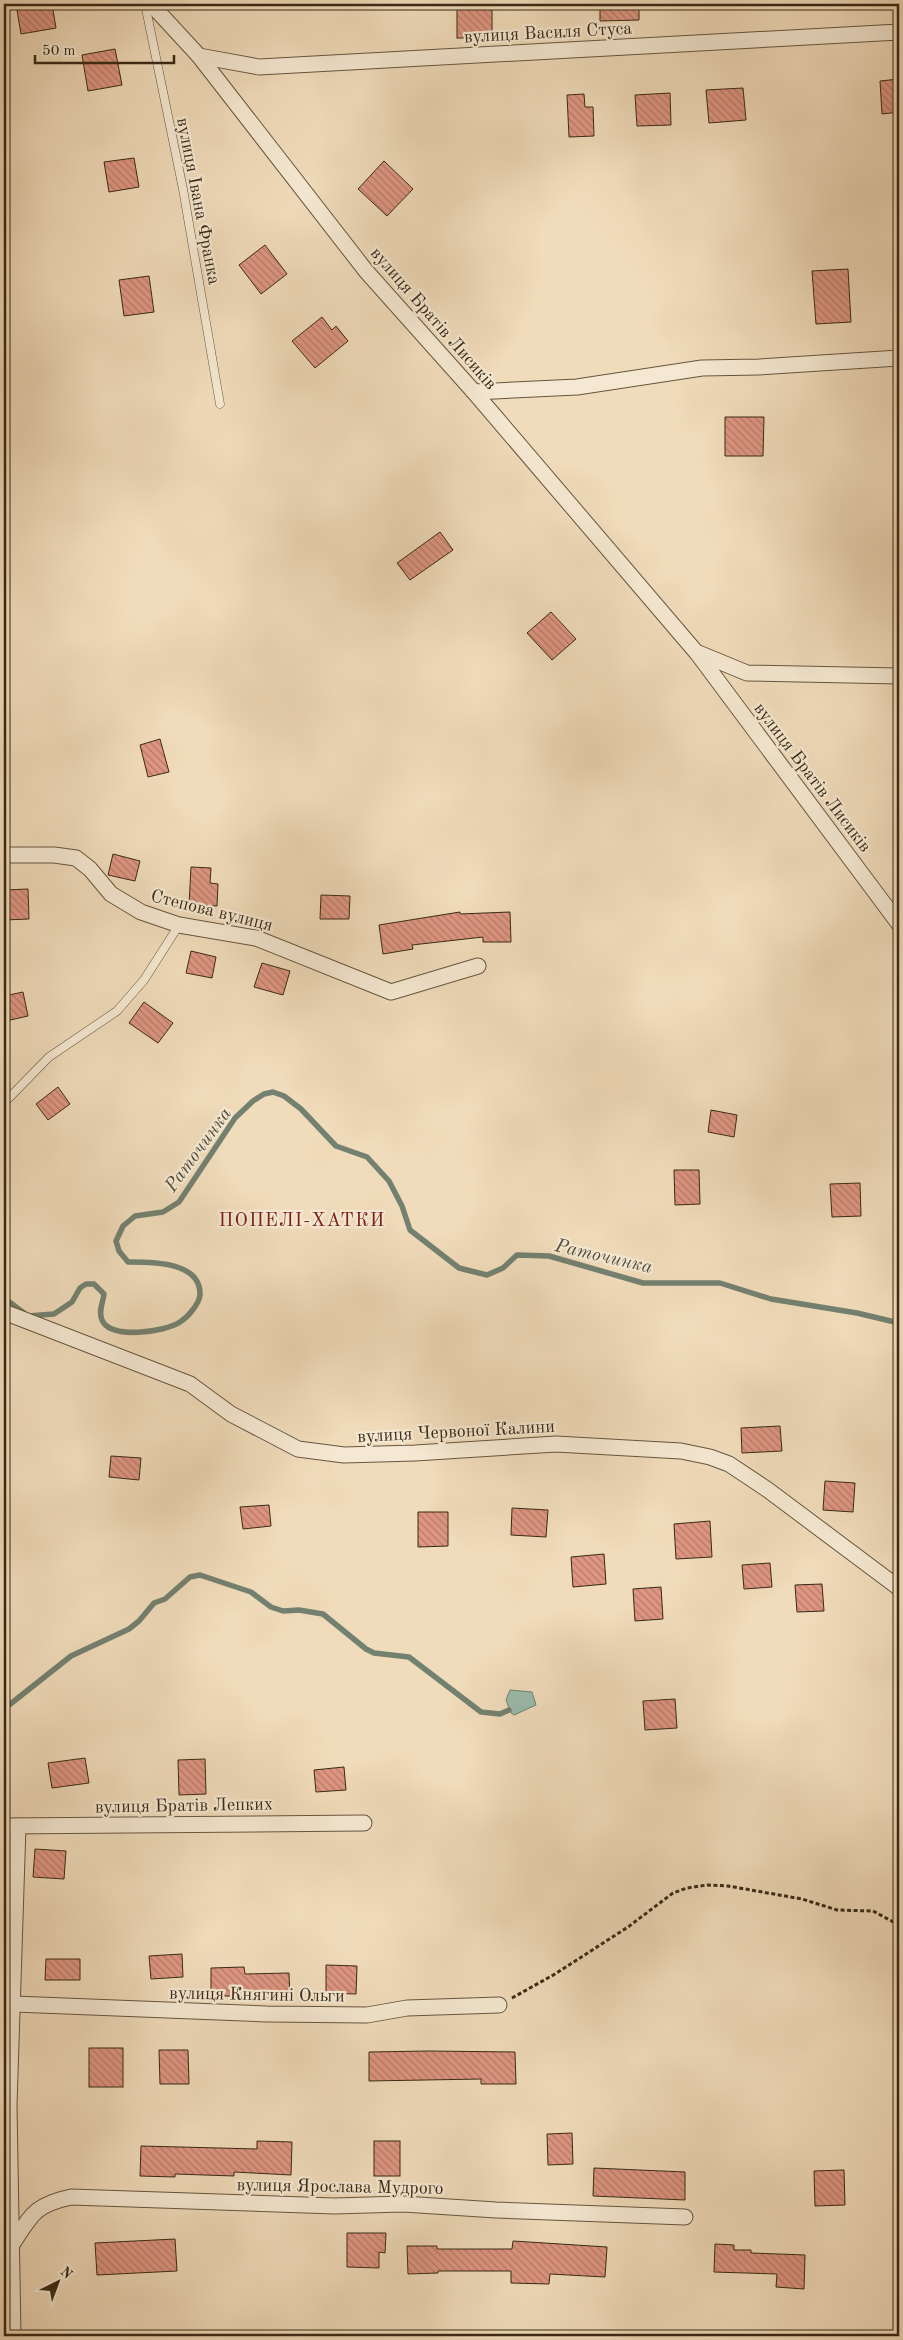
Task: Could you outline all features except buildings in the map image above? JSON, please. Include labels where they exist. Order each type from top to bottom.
[{"type":"street","name":"вулиця Братів Лисиків","points":[[151,4],[199,56],[366,271],[474,392],[696,652],[899,924]]},
{"type":"street","name":"вулиця Василя Стуса","points":[[199,56],[259,67],[899,32]]},
{"type":"street","points":[[474,392],[577,387],[702,368],[759,367],[899,358]]},
{"type":"street","name":"вулиця Братів Лисиків","points":[[696,652],[747,673],[899,676]]},
{"type":"street","name":"Степова вулиця","points":[[4,855],[54,855],[76,858],[90,869],[111,894],[142,912],[179,924],[256,938],[390,992],[478,966]]},
{"type":"street","name":"вулиця Червоної Калини","points":[[4,1312],[190,1384],[231,1414],[298,1449],[344,1455],[415,1454],[556,1444],[681,1451],[710,1457],[729,1464],[768,1490],[899,1588]]},
{"type":"street","name":"вулиця Братів Лепких","points":[[11,1826],[364,1822]]},
{"type":"street","points":[[11,1826],[14,2004],[9,2105],[13,2336]]},
{"type":"street","name":"вулиця Княгині Ольги","points":[[14,2004],[267,2014],[367,2015],[407,2008],[499,2006]]},
{"type":"street","name":"вулиця Ярослава Мудрого","points":[[10,2249],[31,2215],[40,2207],[52,2201],[71,2198],[334,2206],[403,2204],[496,2210],[685,2217]]},
{"type":"lane","name":"вулиця Івана Франка","points":[[145,4],[183,189],[220,404]]},
{"type":"lane","points":[[4,1103],[49,1057],[117,1012],[144,980],[179,924]]},
{"type":"path","points":[[499,2006],[555,1974],[628,1927],[673,1893],[687,1888],[707,1884],[728,1886],[802,1899],[837,1910],[874,1910],[899,1925]]},
{"type":"shaded area","points":[[510,1690],[532,1692],[536,1705],[514,1715],[511,1713],[506,1700]]},
{"type":"waterway","name":"Раточинка","points":[[4,1298],[28,1316],[54,1314],[72,1302],[80,1288],[86,1284],[94,1284],[104,1294],[101,1310],[102,1320],[107,1326],[115,1330],[126,1332],[151,1331],[173,1326],[183,1320],[190,1314],[200,1295],[198,1284],[192,1276],[184,1270],[161,1263],[128,1262],[119,1251],[116,1241],[123,1226],[135,1216],[163,1212],[179,1202],[235,1118],[253,1101],[264,1094],[273,1092],[284,1096],[301,1109],[336,1146],[367,1157],[389,1181],[402,1206],[410,1230],[459,1268],[487,1275],[503,1268],[517,1255],[549,1256],[643,1283],[720,1283],[771,1299],[857,1313],[899,1323]]},
{"type":"waterway","points":[[4,1709],[71,1656],[129,1629],[139,1621],[154,1603],[165,1599],[190,1577],[200,1575],[251,1592],[271,1607],[283,1611],[299,1610],[323,1614],[366,1649],[374,1653],[409,1657],[481,1712],[500,1714],[509,1710]]},
{"type":"district","name":"ПОПЕЛІ-ХАТКИ","points":[[302,1219]]}]
